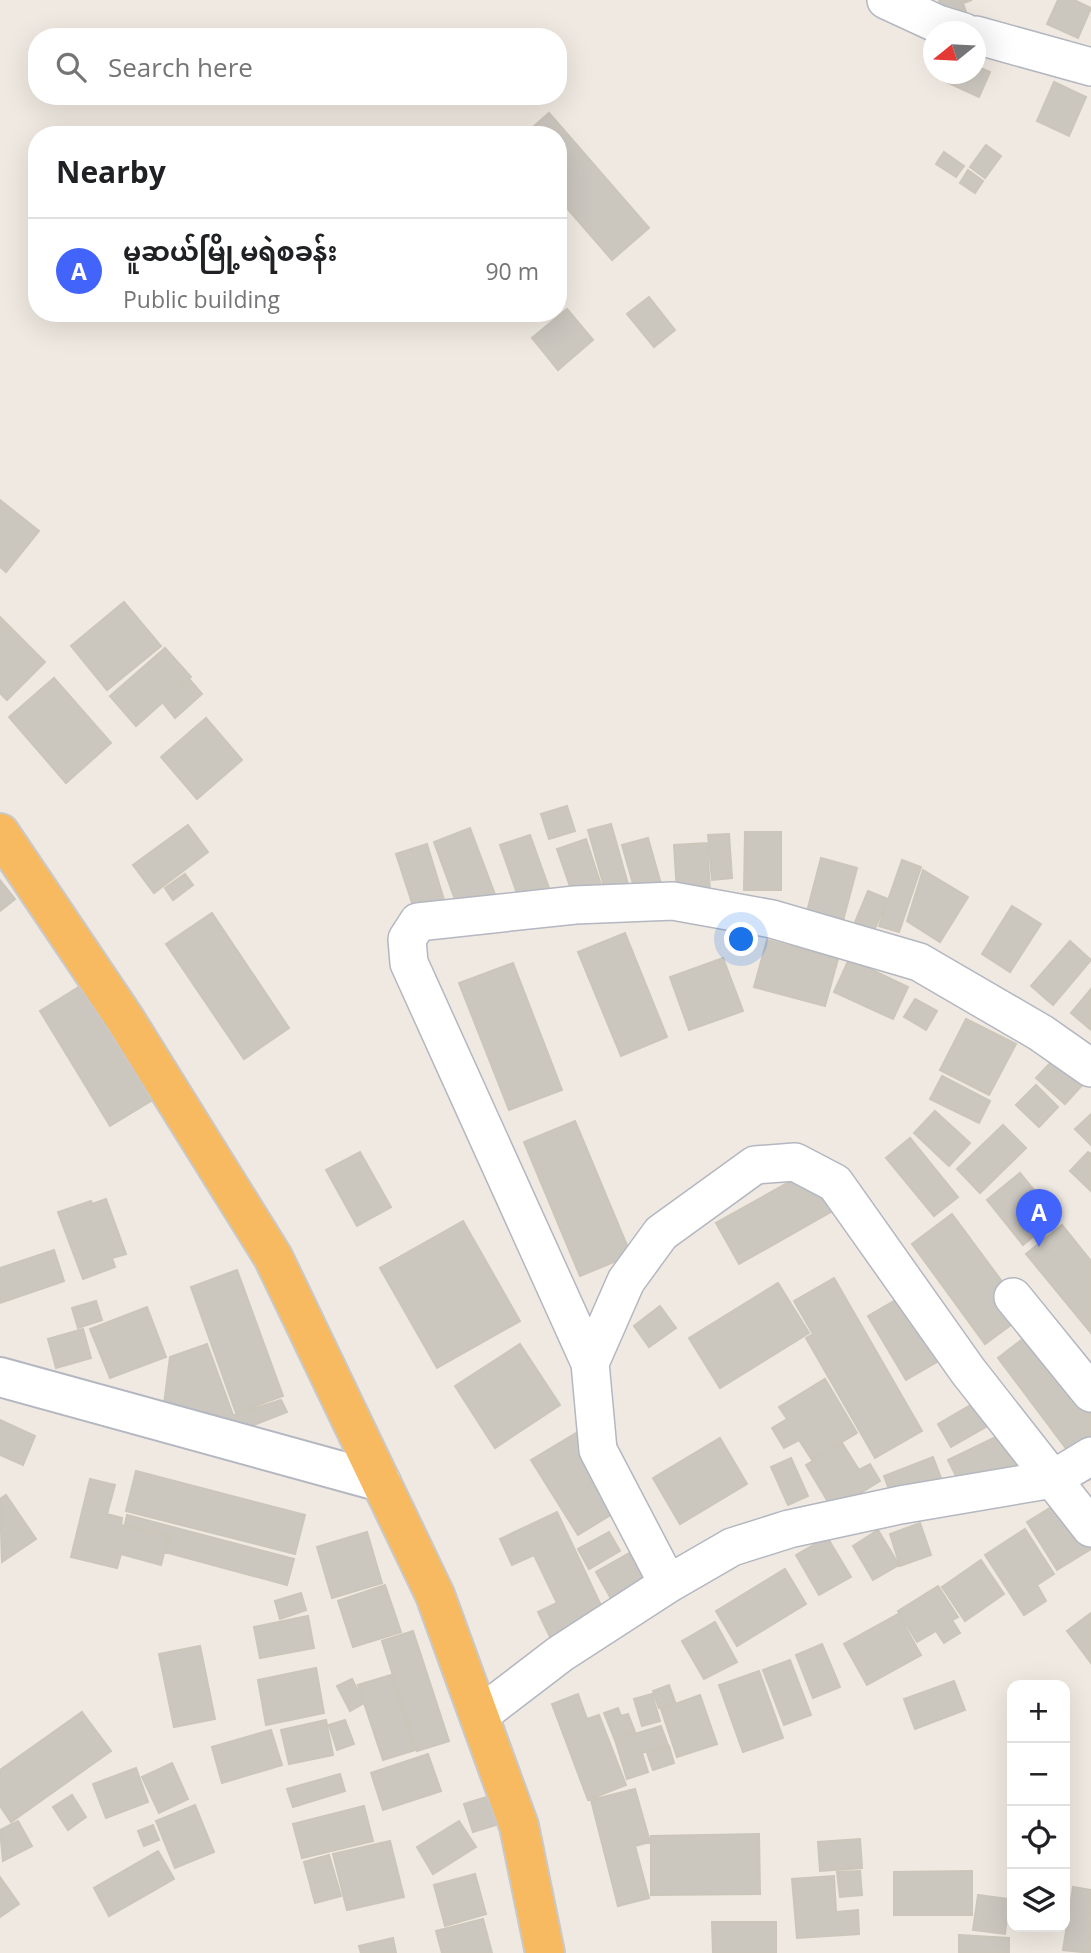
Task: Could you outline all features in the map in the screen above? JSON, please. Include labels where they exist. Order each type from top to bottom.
[{"type":"highway","points":[[0,833],[125,1019],[273,1257],[435,1595],[519,1826],[545,1953]]},
{"type":"street","points":[[886,0],[932,21]]},
{"type":"street","points":[[986,38],[1091,67]]},
{"type":"street","points":[[668,1584],[598,1450],[590,1363],[409,964],[407,939],[418,922],[575,905],[673,901],[772,919],[919,962],[1041,1033],[1091,1068]]},
{"type":"street","points":[[590,1363],[626,1281],[661,1233],[755,1165],[795,1163],[835,1183],[968,1371],[1091,1528]]},
{"type":"street","points":[[1013,1297],[1091,1393]]},
{"type":"street","points":[[0,1377],[381,1482]]},
{"type":"street","points":[[479,1716],[560,1654],[668,1584],[732,1547],[789,1529],[901,1505],[1053,1479],[1091,1455]]},
{"type":"building","points":[[939,0],[972,0],[963,3],[967,15],[941,7]]},
{"type":"building","points":[[1058,0],[1074,0],[1091,8],[1078,38],[1047,24]]},
{"type":"building","points":[[1054,82],[1086,97],[1069,136],[1037,121]]},
{"type":"building","points":[[951,84],[985,84],[979,97]]},
{"type":"building","points":[[549,113],[560,126],[534,126]]},
{"type":"building","points":[[567,134],[649,228],[612,260],[567,208]]},
{"type":"building","points":[[986,145],[1001,156],[985,178],[970,167]]},
{"type":"building","points":[[944,152],[964,166],[956,177],[936,164]]},
{"type":"building","points":[[968,170],[983,181],[975,193],[960,183]]},
{"type":"building","points":[[649,297],[675,330],[654,347],[627,314]]},
{"type":"building","points":[[567,309],[593,340],[558,370],[532,338],[551,322],[567,322]]},
{"type":"building","points":[[0,500],[39,531],[6,572],[0,567]]},
{"type":"building","points":[[124,602],[161,646],[107,690],[71,646]]},
{"type":"building","points":[[0,617],[45,662],[7,700],[0,693]]},
{"type":"building","points":[[165,648],[191,677],[136,726],[110,696]]},
{"type":"building","points":[[54,678],[111,743],[66,783],[9,717]]},
{"type":"building","points":[[190,680],[202,694],[175,718],[163,703]]},
{"type":"building","points":[[206,718],[242,760],[197,799],[161,757]]},
{"type":"building","points":[[567,806],[575,831],[549,839],[541,814]]},
{"type":"building","points":[[611,824],[630,891],[607,897],[588,830]]},
{"type":"building","points":[[188,825],[208,852],[154,893],[133,865]]},
{"type":"building","points":[[470,828],[497,900],[460,913],[434,842]]},
{"type":"building","points":[[745,832],[781,832],[781,890],[744,890]]},
{"type":"building","points":[[729,834],[732,878],[712,880],[708,835]]},
{"type":"building","points":[[530,835],[550,891],[520,902],[500,845]]},
{"type":"building","points":[[648,838],[661,884],[635,891],[622,845]]},
{"type":"building","points":[[586,839],[602,888],[574,898],[557,849]]},
{"type":"building","points":[[707,843],[710,892],[677,893],[674,845]]},
{"type":"building","points":[[427,844],[445,903],[415,912],[396,854]]},
{"type":"building","points":[[821,858],[857,868],[840,932],[804,923]]},
{"type":"building","points":[[902,860],[921,867],[899,932],[879,926]]},
{"type":"building","points":[[923,870],[968,897],[940,942],[907,921]]},
{"type":"building","points":[[185,874],[193,885],[173,900],[165,888]]},
{"type":"building","points":[[0,880],[15,899],[0,911]]},
{"type":"building","points":[[868,891],[888,899],[872,935],[853,927]]},
{"type":"building","points":[[1012,906],[1041,924],[1010,972],[982,954]]},
{"type":"building","points":[[212,913],[289,1028],[244,1059],[166,944]]},
{"type":"building","points":[[625,933],[667,1037],[621,1056],[578,952]]},
{"type":"building","points":[[767,940],[838,959],[825,1006],[754,987]]},
{"type":"building","points":[[1070,941],[1091,960],[1053,1005],[1031,986]]},
{"type":"building","points":[[723,958],[743,1011],[689,1030],[670,977]]},
{"type":"building","points":[[849,959],[908,987],[893,1019],[834,992]]},
{"type":"building","points":[[513,963],[562,1090],[509,1110],[459,983]]},
{"type":"building","points":[[87,982],[156,1098],[110,1126],[40,1011]]},
{"type":"building","points":[[1091,989],[1091,1030],[1071,1013]]},
{"type":"building","points":[[915,999],[937,1011],[926,1030],[904,1017]]},
{"type":"building","points":[[966,1019],[1016,1044],[989,1095],[940,1070]]},
{"type":"building","points":[[1057,1056],[1085,1082],[1065,1104],[1036,1078]]},
{"type":"building","points":[[942,1076],[990,1101],[979,1123],[930,1099]]},
{"type":"building","points":[[1036,1085],[1058,1107],[1039,1127],[1016,1105]]},
{"type":"building","points":[[935,1111],[970,1143],[949,1166],[914,1133]]},
{"type":"building","points":[[1091,1114],[1091,1145],[1075,1129]]},
{"type":"building","points":[[575,1121],[631,1255],[580,1276],[524,1142]]},
{"type":"building","points":[[1003,1125],[1026,1148],[980,1193],[957,1169]]},
{"type":"building","points":[[910,1138],[958,1197],[934,1216],[886,1158]]},
{"type":"building","points":[[360,1152],[391,1207],[357,1226],[326,1170]]},
{"type":"building","points":[[1088,1152],[1091,1154],[1091,1191],[1070,1171]]},
{"type":"building","points":[[814,1168],[838,1208],[739,1264],[716,1223]]},
{"type":"building","points":[[1020,1173],[1056,1217],[1023,1245],[987,1200]]},
{"type":"building","points":[[106,1199],[126,1254],[112,1258],[115,1267],[83,1279],[58,1212]]},
{"type":"building","points":[[952,1214],[1026,1314],[985,1344],[912,1244]]},
{"type":"building","points":[[463,1221],[520,1321],[437,1368],[380,1268]]},
{"type":"building","points":[[1062,1225],[1091,1261],[1091,1333],[1026,1254]]},
{"type":"building","points":[[54,1250],[64,1281],[0,1303],[0,1268]]},
{"type":"building","points":[[237,1270],[283,1396],[236,1413],[191,1287]]},
{"type":"building","points":[[834,1278],[922,1431],[875,1458],[806,1338],[813,1334],[794,1301]]},
{"type":"building","points":[[778,1283],[809,1333],[720,1388],[689,1338]]},
{"type":"building","points":[[918,1287],[956,1351],[906,1380],[868,1316]]},
{"type":"building","points":[[96,1301],[102,1320],[78,1328],[72,1308]]},
{"type":"building","points":[[660,1306],[676,1328],[649,1347],[634,1326]]},
{"type":"building","points":[[147,1307],[166,1357],[110,1378],[90,1329]]},
{"type":"building","points":[[1037,1328],[1091,1400],[1089,1479],[998,1358]]},
{"type":"building","points":[[83,1329],[91,1358],[56,1368],[48,1339]]},
{"type":"building","points":[[207,1344],[233,1415],[281,1400],[287,1412],[249,1427],[164,1404],[170,1357]]},
{"type":"building","points":[[520,1344],[560,1405],[495,1448],[455,1386]]},
{"type":"building","points":[[825,1379],[857,1433],[812,1460],[799,1440],[784,1448],[772,1428],[787,1419],[779,1407]]},
{"type":"building","points":[[979,1400],[993,1423],[951,1447],[938,1424]]},
{"type":"building","points":[[0,1420],[35,1436],[23,1465],[0,1455]]},
{"type":"building","points":[[1006,1432],[1022,1464],[976,1486],[960,1484],[948,1460]]},
{"type":"building","points":[[576,1433],[622,1508],[578,1535],[531,1460]]},
{"type":"building","points":[[720,1438],[747,1484],[680,1524],[653,1478]]},
{"type":"building","points":[[842,1443],[859,1470],[870,1464],[880,1481],[833,1510],[806,1465]]},
{"type":"building","points":[[933,1457],[941,1478],[892,1497],[884,1476]]},
{"type":"building","points":[[791,1458],[808,1496],[788,1505],[771,1467]]},
{"type":"building","points":[[136,1471],[305,1515],[295,1554],[126,1511]]},
{"type":"building","points":[[90,1479],[115,1485],[107,1514],[122,1518],[121,1525],[168,1537],[161,1565],[121,1554],[117,1568],[71,1557]]},
{"type":"building","points":[[6,1495],[36,1539],[2,1562],[0,1499]]},
{"type":"building","points":[[1064,1499],[1091,1542],[1091,1549],[1057,1570],[1027,1522]]},
{"type":"building","points":[[557,1512],[605,1614],[551,1639],[538,1612],[557,1603],[534,1555],[512,1565],[500,1539]]},
{"type":"building","points":[[127,1515],[294,1559],[287,1585],[165,1552],[170,1536],[125,1524]]},
{"type":"building","points":[[920,1523],[931,1555],[900,1566],[890,1534]]},
{"type":"building","points":[[1025,1529],[1054,1574],[1037,1585],[1046,1601],[1024,1615],[985,1555]]},
{"type":"building","points":[[878,1530],[899,1565],[873,1580],[853,1546]]},
{"type":"building","points":[[367,1532],[382,1583],[332,1598],[317,1547]]},
{"type":"building","points":[[609,1532],[620,1551],[589,1569],[578,1549]]},
{"type":"building","points":[[827,1537],[851,1577],[819,1595],[796,1555]]},
{"type":"building","points":[[631,1552],[650,1586],[615,1606],[596,1572]]},
{"type":"building","points":[[981,1560],[1004,1594],[965,1621],[942,1587]]},
{"type":"building","points":[[785,1569],[806,1604],[737,1646],[716,1611]]},
{"type":"building","points":[[385,1585],[401,1632],[353,1647],[338,1601]]},
{"type":"building","points":[[938,1586],[958,1617],[952,1620],[960,1633],[944,1643],[936,1631],[917,1642],[898,1611]]},
{"type":"building","points":[[301,1593],[306,1610],[280,1619],[275,1601]]},
{"type":"building","points":[[1091,1613],[1091,1663],[1067,1631]]},
{"type":"building","points":[[898,1614],[921,1655],[867,1685],[844,1644]]},
{"type":"building","points":[[308,1616],[314,1648],[260,1658],[254,1627]]},
{"type":"building","points":[[715,1622],[737,1662],[704,1679],[682,1641]]},
{"type":"building","points":[[413,1631],[449,1741],[417,1751],[382,1641]]},
{"type":"building","points":[[822,1644],[840,1687],[813,1698],[796,1655]]},
{"type":"building","points":[[200,1646],[215,1719],[174,1727],[159,1654]]},
{"type":"building","points":[[790,1660],[811,1715],[784,1725],[763,1670]]},
{"type":"building","points":[[316,1668],[324,1713],[266,1725],[258,1680]]},
{"type":"building","points":[[759,1671],[783,1738],[743,1752],[719,1685]]},
{"type":"building","points":[[391,1675],[415,1750],[383,1760],[358,1685]]},
{"type":"building","points":[[352,1679],[364,1703],[350,1711],[337,1686]]},
{"type":"building","points":[[954,1681],[965,1710],[915,1729],[904,1699]]},
{"type":"building","points":[[669,1685],[675,1702],[659,1708],[653,1691]]},
{"type":"building","points":[[578,1694],[587,1719],[599,1715],[626,1785],[588,1800],[552,1704]]},
{"type":"building","points":[[652,1694],[660,1721],[642,1726],[634,1699]]},
{"type":"building","points":[[700,1695],[717,1744],[677,1757],[661,1709]]},
{"type":"building","points":[[618,1708],[621,1716],[628,1714],[635,1732],[615,1740],[604,1713]]},
{"type":"building","points":[[82,1712],[111,1751],[11,1822],[0,1806],[0,1770]]},
{"type":"building","points":[[326,1720],[333,1755],[289,1764],[281,1730]]},
{"type":"building","points":[[345,1720],[354,1744],[337,1750],[329,1725]]},
{"type":"building","points":[[661,1726],[668,1745],[642,1753],[648,1772],[627,1779],[615,1740]]},
{"type":"building","points":[[271,1730],[282,1765],[222,1783],[212,1747]]},
{"type":"building","points":[[669,1746],[674,1763],[653,1770],[647,1753]]},
{"type":"building","points":[[428,1754],[441,1791],[383,1810],[371,1773]]},
{"type":"building","points":[[172,1763],[188,1799],[159,1813],[142,1777]]},
{"type":"building","points":[[136,1768],[148,1802],[106,1818],[93,1784]]},
{"type":"building","points":[[340,1774],[345,1791],[293,1807],[287,1789]]},
{"type":"building","points":[[635,1789],[650,1842],[635,1846],[649,1898],[618,1906],[591,1800]]},
{"type":"building","points":[[72,1795],[86,1817],[68,1830],[53,1807]]},
{"type":"building","points":[[490,1796],[499,1824],[473,1832],[464,1804]]},
{"type":"building","points":[[195,1805],[214,1852],[175,1868],[156,1821]]},
{"type":"building","points":[[364,1806],[373,1841],[302,1858],[293,1824]]},
{"type":"building","points":[[18,1821],[32,1846],[3,1861],[0,1830]]},
{"type":"building","points":[[459,1821],[476,1847],[433,1874],[417,1847]]},
{"type":"building","points":[[153,1825],[159,1840],[144,1846],[138,1831]]},
{"type":"building","points":[[759,1834],[760,1894],[651,1895],[651,1836]]},
{"type":"building","points":[[860,1839],[862,1868],[820,1871],[818,1842]]},
{"type":"building","points":[[390,1841],[404,1897],[347,1910],[333,1854]]},
{"type":"building","points":[[158,1851],[174,1879],[109,1916],[94,1888]]},
{"type":"building","points":[[329,1855],[341,1896],[315,1903],[304,1862]]},
{"type":"building","points":[[860,1871],[862,1895],[840,1897],[837,1872]]},
{"type":"building","points":[[972,1871],[972,1915],[894,1915],[894,1872]]},
{"type":"building","points":[[475,1874],[486,1914],[445,1926],[434,1885]]},
{"type":"building","points":[[834,1876],[836,1912],[858,1910],[859,1934],[797,1938],[792,1879]]},
{"type":"building","points":[[0,1877],[19,1904],[0,1917]]},
{"type":"building","points":[[1073,1887],[1091,1890],[1091,1953],[1063,1950],[1066,1932],[1070,1932]]},
{"type":"building","points":[[978,1895],[1007,1899],[1005,1934],[973,1930]]},
{"type":"building","points":[[483,1919],[492,1953],[442,1953],[436,1931]]},
{"type":"building","points":[[712,1922],[776,1922],[776,1953],[713,1953]]},
{"type":"building","points":[[959,1935],[1009,1938],[1009,1953],[959,1953]]},
{"type":"building","points":[[393,1938],[396,1953],[361,1953],[359,1946]]},
{"type":"place","name":"မူဆယ်မြို့မရဲစခန်း","points":[[1039,1247]]}]
